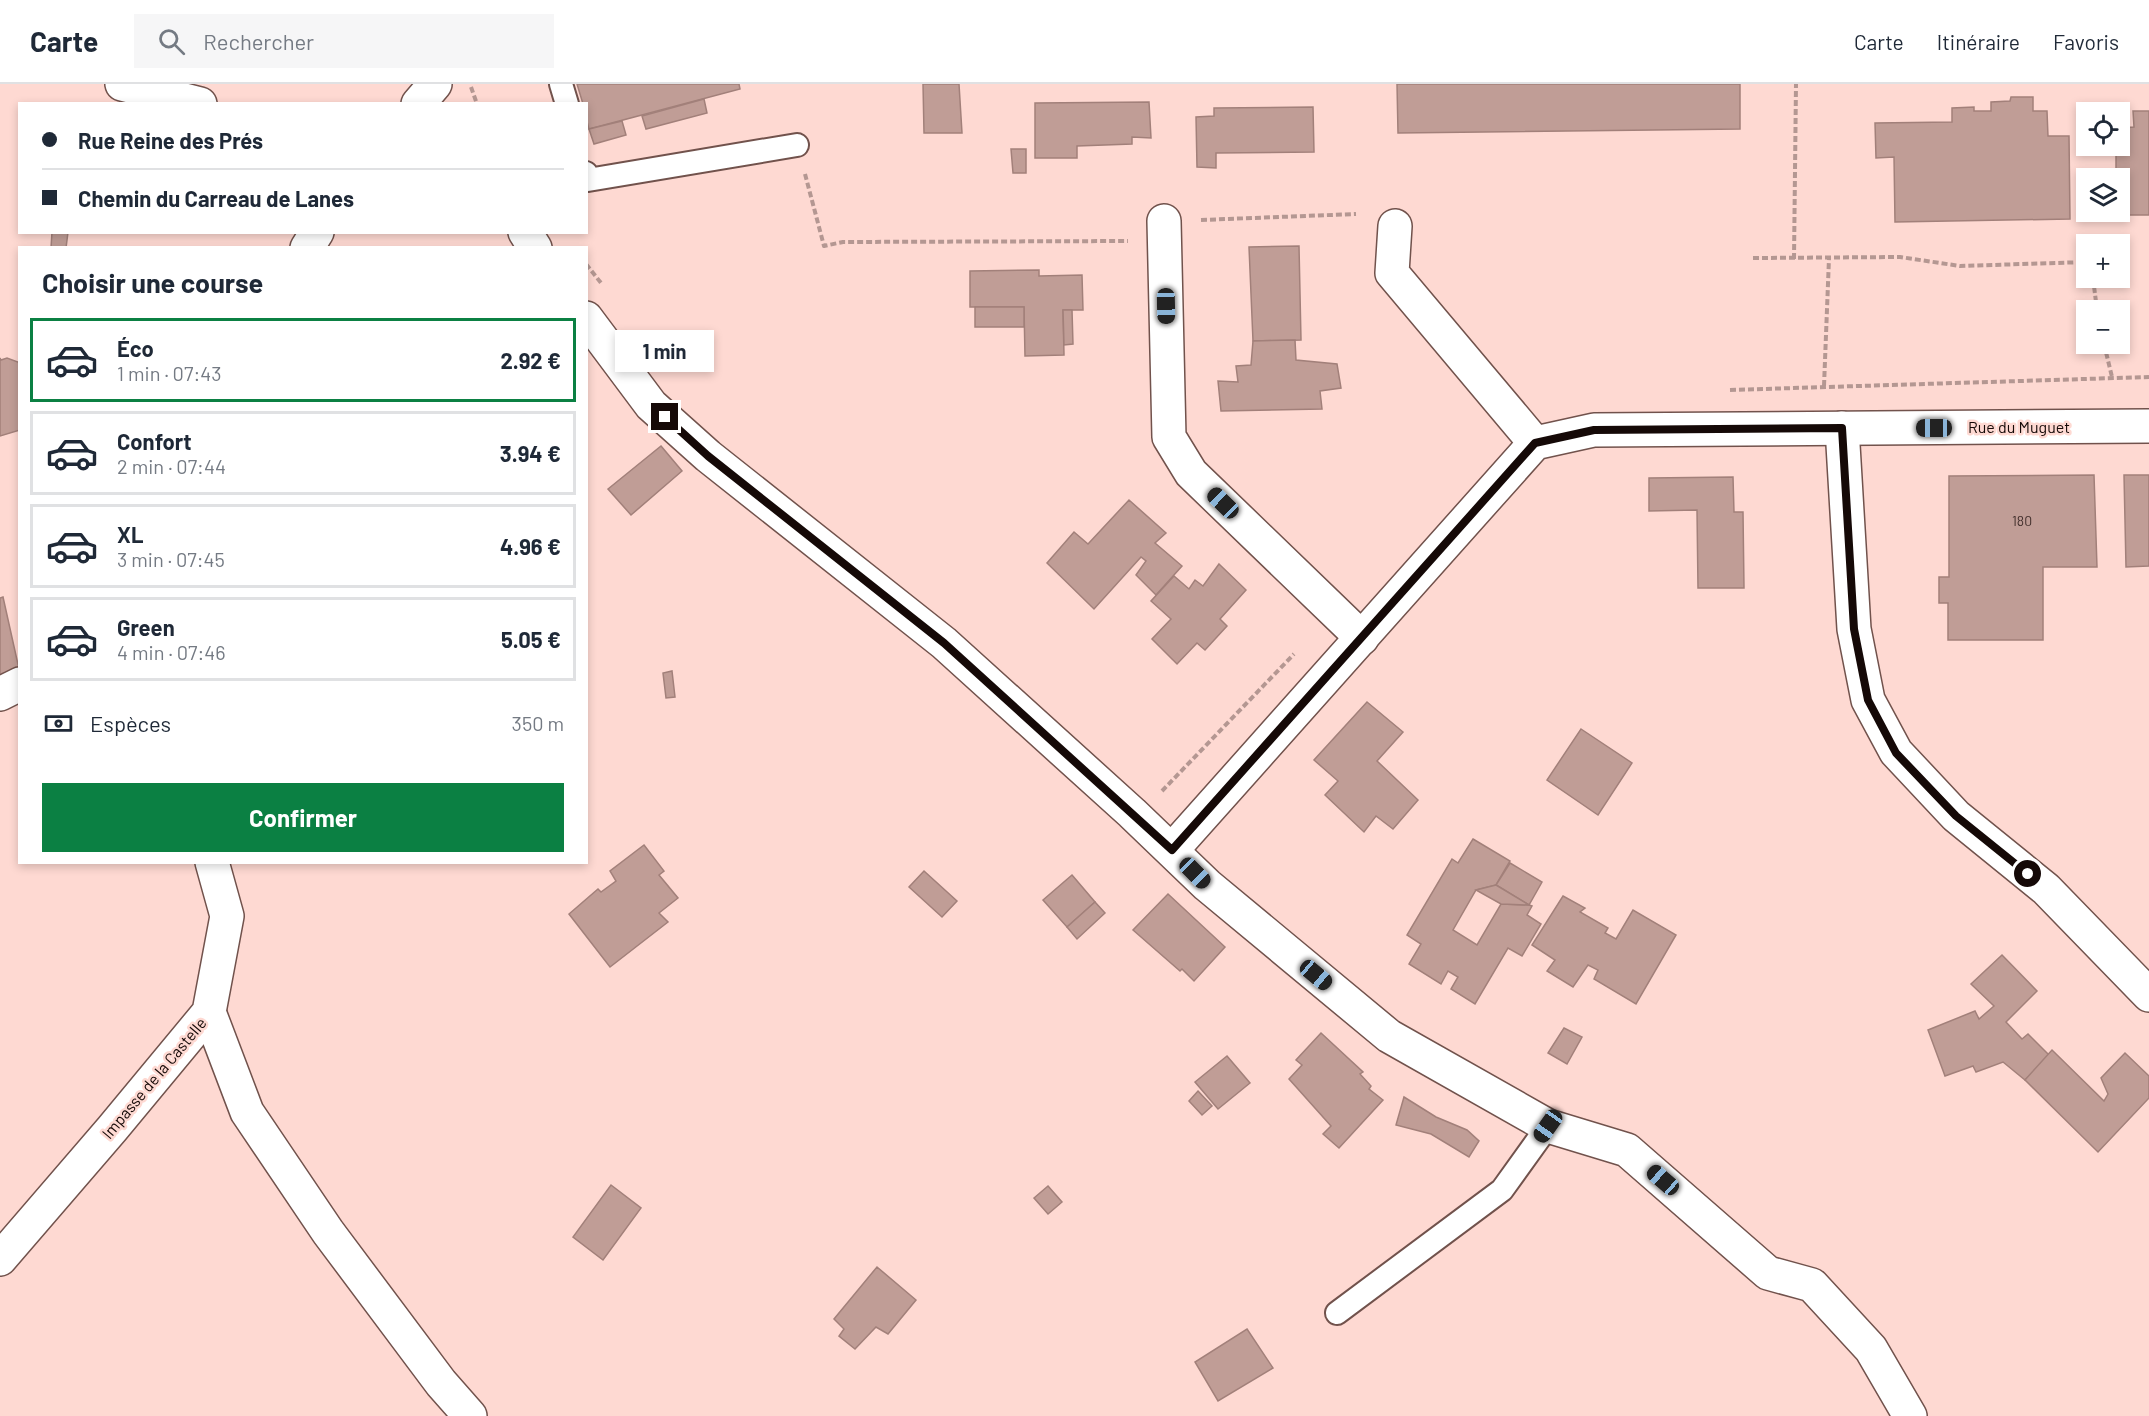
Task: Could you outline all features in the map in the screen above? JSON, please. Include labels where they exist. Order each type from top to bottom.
[{"type":"street","points":[[122,84],[192,102]]},
{"type":"street","points":[[420,102],[435,84]]},
{"type":"street","points":[[446,84],[451,102]]},
{"type":"street","points":[[1172,850],[1535,443],[1392,273],[1395,226]]},
{"type":"street","points":[[1165,231],[1169,437],[1191,473],[1362,638]]},
{"type":"street","points":[[588,321],[651,405],[708,456],[944,643],[1172,850],[1206,885],[1389,1036],[1548,1126],[1628,1150],[1768,1273],[1812,1285],[1871,1349],[1910,1416]]},
{"type":"street","name":"Rue du Muguet","points":[[1535,443],[1594,430],[2149,426]]},
{"type":"street","points":[[1842,428],[1854,629],[1868,700],[1896,753],[1956,816],[2046,889],[2149,995]]},
{"type":"street","points":[[0,694],[18,685]]},
{"type":"street","name":"Impasse de la Castelle","points":[[0,1259],[112,1129],[208,1012],[227,916],[213,864]]},
{"type":"street","points":[[208,1012],[248,1112],[328,1232],[441,1383],[470,1416]]},
{"type":"lane","points":[[561,84],[566,102]]},
{"type":"lane","points":[[588,180],[797,145]]},
{"type":"lane","points":[[1337,1313],[1502,1190],[1548,1126]]},
{"type":"path","points":[[470,84],[476,102]]},
{"type":"path","points":[[1794,259],[1796,84]]},
{"type":"path","points":[[797,145],[824,246],[843,242],[1165,231],[1356,214]]},
{"type":"path","points":[[1753,258],[1900,257],[1960,266],[2076,262]]},
{"type":"path","points":[[1824,386],[1829,258]]},
{"type":"path","points":[[588,267],[606,291]]},
{"type":"path","points":[[2106,354],[2112,377]]},
{"type":"path","points":[[1720,390],[2149,377]]},
{"type":"path","points":[[1158,796],[1300,647]]},
{"type":"building","points":[[577,84],[739,84],[740,89],[589,129],[588,102],[582,102]]},
{"type":"building","points":[[923,84],[959,84],[962,133],[924,133]]},
{"type":"building","points":[[1397,84],[1740,84],[1740,129],[1398,133]]},
{"type":"building","points":[[2011,97],[2033,97],[2033,111],[2047,111],[2048,136],[2069,136],[2070,219],[1895,222],[1894,157],[1876,158],[1875,123],[1952,122],[1952,108],[1974,107],[1974,111],[1991,111],[1991,102],[2010,101]]},
{"type":"building","points":[[704,99],[707,113],[646,129],[642,116]]},
{"type":"building","points":[[1149,102],[1151,138],[1132,137],[1132,144],[1077,146],[1077,158],[1035,158],[1035,103]]},
{"type":"building","points":[[1313,107],[1314,152],[1216,153],[1216,168],[1197,167],[1196,117],[1214,116],[1214,108]]},
{"type":"building","points":[[2133,111],[2149,111],[2149,215],[2130,215],[2130,168],[2116,168],[2116,156],[2130,156],[2130,127],[2134,127]]},
{"type":"building","points":[[622,121],[626,135],[594,144],[589,129]]},
{"type":"building","points":[[1011,149],[1026,149],[1026,173],[1013,173]]},
{"type":"building","points":[[52,234],[68,234],[66,246],[51,246]]},
{"type":"building","points":[[1299,246],[1301,340],[1253,341],[1249,247]]},
{"type":"building","points":[[1039,270],[1039,276],[1082,275],[1083,310],[1063,310],[1064,355],[1025,356],[1024,307],[970,307],[970,271]]},
{"type":"building","points":[[975,307],[1024,307],[1024,327],[975,327]]},
{"type":"building","points":[[1063,310],[1072,310],[1073,344],[1064,345]]},
{"type":"building","points":[[1295,340],[1296,360],[1337,364],[1341,388],[1320,391],[1322,409],[1221,411],[1218,381],[1238,382],[1236,366],[1251,365],[1253,341]]},
{"type":"building","points":[[0,358],[1,360],[7,358],[18,362],[18,431],[0,436]]},
{"type":"building","points":[[661,446],[682,471],[631,515],[608,489]]},
{"type":"building","points":[[2094,475],[2097,567],[2043,567],[2043,640],[1948,640],[1948,603],[1939,603],[1939,577],[1949,577],[1949,476]]},
{"type":"building","points":[[2124,475],[2149,475],[2149,566],[2126,567]]},
{"type":"building","points":[[1733,477],[1734,512],[1743,512],[1744,588],[1698,588],[1697,510],[1649,511],[1649,478]]},
{"type":"building","points":[[1129,500],[1166,533],[1155,543],[1182,566],[1156,595],[1136,575],[1146,561],[1141,557],[1094,609],[1047,563],[1074,532],[1088,544]]},
{"type":"building","points":[[1219,564],[1246,590],[1220,619],[1227,626],[1205,650],[1197,643],[1177,664],[1152,639],[1171,619],[1151,601],[1174,576],[1189,589],[1195,580],[1203,586]]},
{"type":"building","points":[[3,597],[18,669],[0,674],[0,598]]},
{"type":"building","points":[[672,671],[675,697],[666,698],[663,673]]},
{"type":"building","points":[[1367,702],[1403,732],[1377,761],[1418,800],[1393,829],[1376,816],[1364,832],[1325,795],[1338,781],[1314,760]]},
{"type":"building","points":[[1581,729],[1632,763],[1598,815],[1547,780]]},
{"type":"building","points":[[1473,839],[1510,861],[1496,885],[1476,890],[1453,930],[1477,945],[1501,904],[1532,906],[1527,915],[1541,924],[1522,956],[1508,948],[1475,1004],[1451,989],[1458,977],[1448,971],[1441,984],[1409,964],[1421,944],[1407,935],[1452,859],[1458,863]]},
{"type":"building","points":[[644,845],[664,871],[659,875],[678,898],[659,913],[668,922],[610,967],[569,914],[598,889],[601,892],[616,881],[610,871]]},
{"type":"building","points":[[1510,863],[1542,882],[1529,905],[1496,885]]},
{"type":"building","points":[[924,871],[957,901],[942,917],[909,887]]},
{"type":"building","points":[[1072,875],[1095,902],[1067,927],[1043,900]]},
{"type":"building","points":[[1496,885],[1529,905],[1501,904],[1476,890]]},
{"type":"building","points":[[1168,894],[1225,947],[1194,981],[1133,930]]},
{"type":"building","points":[[1563,896],[1585,908],[1580,912],[1608,928],[1605,933],[1616,939],[1633,910],[1676,935],[1636,1004],[1594,979],[1598,970],[1588,965],[1573,987],[1547,971],[1555,960],[1532,945]]},
{"type":"building","points":[[1095,902],[1105,913],[1077,939],[1067,927]]},
{"type":"building","points":[[2002,955],[2037,991],[2006,1022],[2022,1039],[2028,1034],[2049,1055],[2025,1080],[2003,1062],[1976,1072],[1973,1066],[1945,1076],[1928,1030],[1975,1011],[1979,1019],[1994,1006],[1971,984]]},
{"type":"building","points":[[1564,1028],[1582,1037],[1567,1064],[1548,1053]]},
{"type":"building","points":[[1321,1033],[1363,1072],[1360,1074],[1371,1086],[1369,1089],[1383,1100],[1339,1148],[1323,1134],[1331,1126],[1289,1079],[1302,1065],[1296,1060]]},
{"type":"building","points":[[2052,1050],[2104,1101],[2108,1094],[2101,1078],[2125,1053],[2149,1076],[2149,1098],[2098,1152],[2025,1080]]},
{"type":"building","points":[[1227,1056],[1250,1083],[1218,1109],[1195,1082]]},
{"type":"building","points":[[1198,1091],[1212,1106],[1202,1115],[1189,1101]]},
{"type":"building","points":[[1404,1097],[1436,1117],[1467,1130],[1479,1141],[1469,1157],[1431,1134],[1396,1125]]},
{"type":"building","points":[[611,1185],[641,1208],[603,1260],[573,1237]]},
{"type":"building","points":[[1048,1186],[1062,1202],[1048,1214],[1034,1198]]},
{"type":"building","points":[[877,1267],[916,1300],[888,1334],[876,1327],[855,1349],[839,1336],[844,1329],[834,1319]]},
{"type":"building","points":[[1247,1329],[1273,1368],[1218,1401],[1195,1362]]},
{"type":"route","points":[[665,417],[708,456],[944,643],[1172,850],[1535,443],[1594,430],[1842,428],[1854,629],[1868,700],[1896,753],[1956,816],[2028,874]]}]
